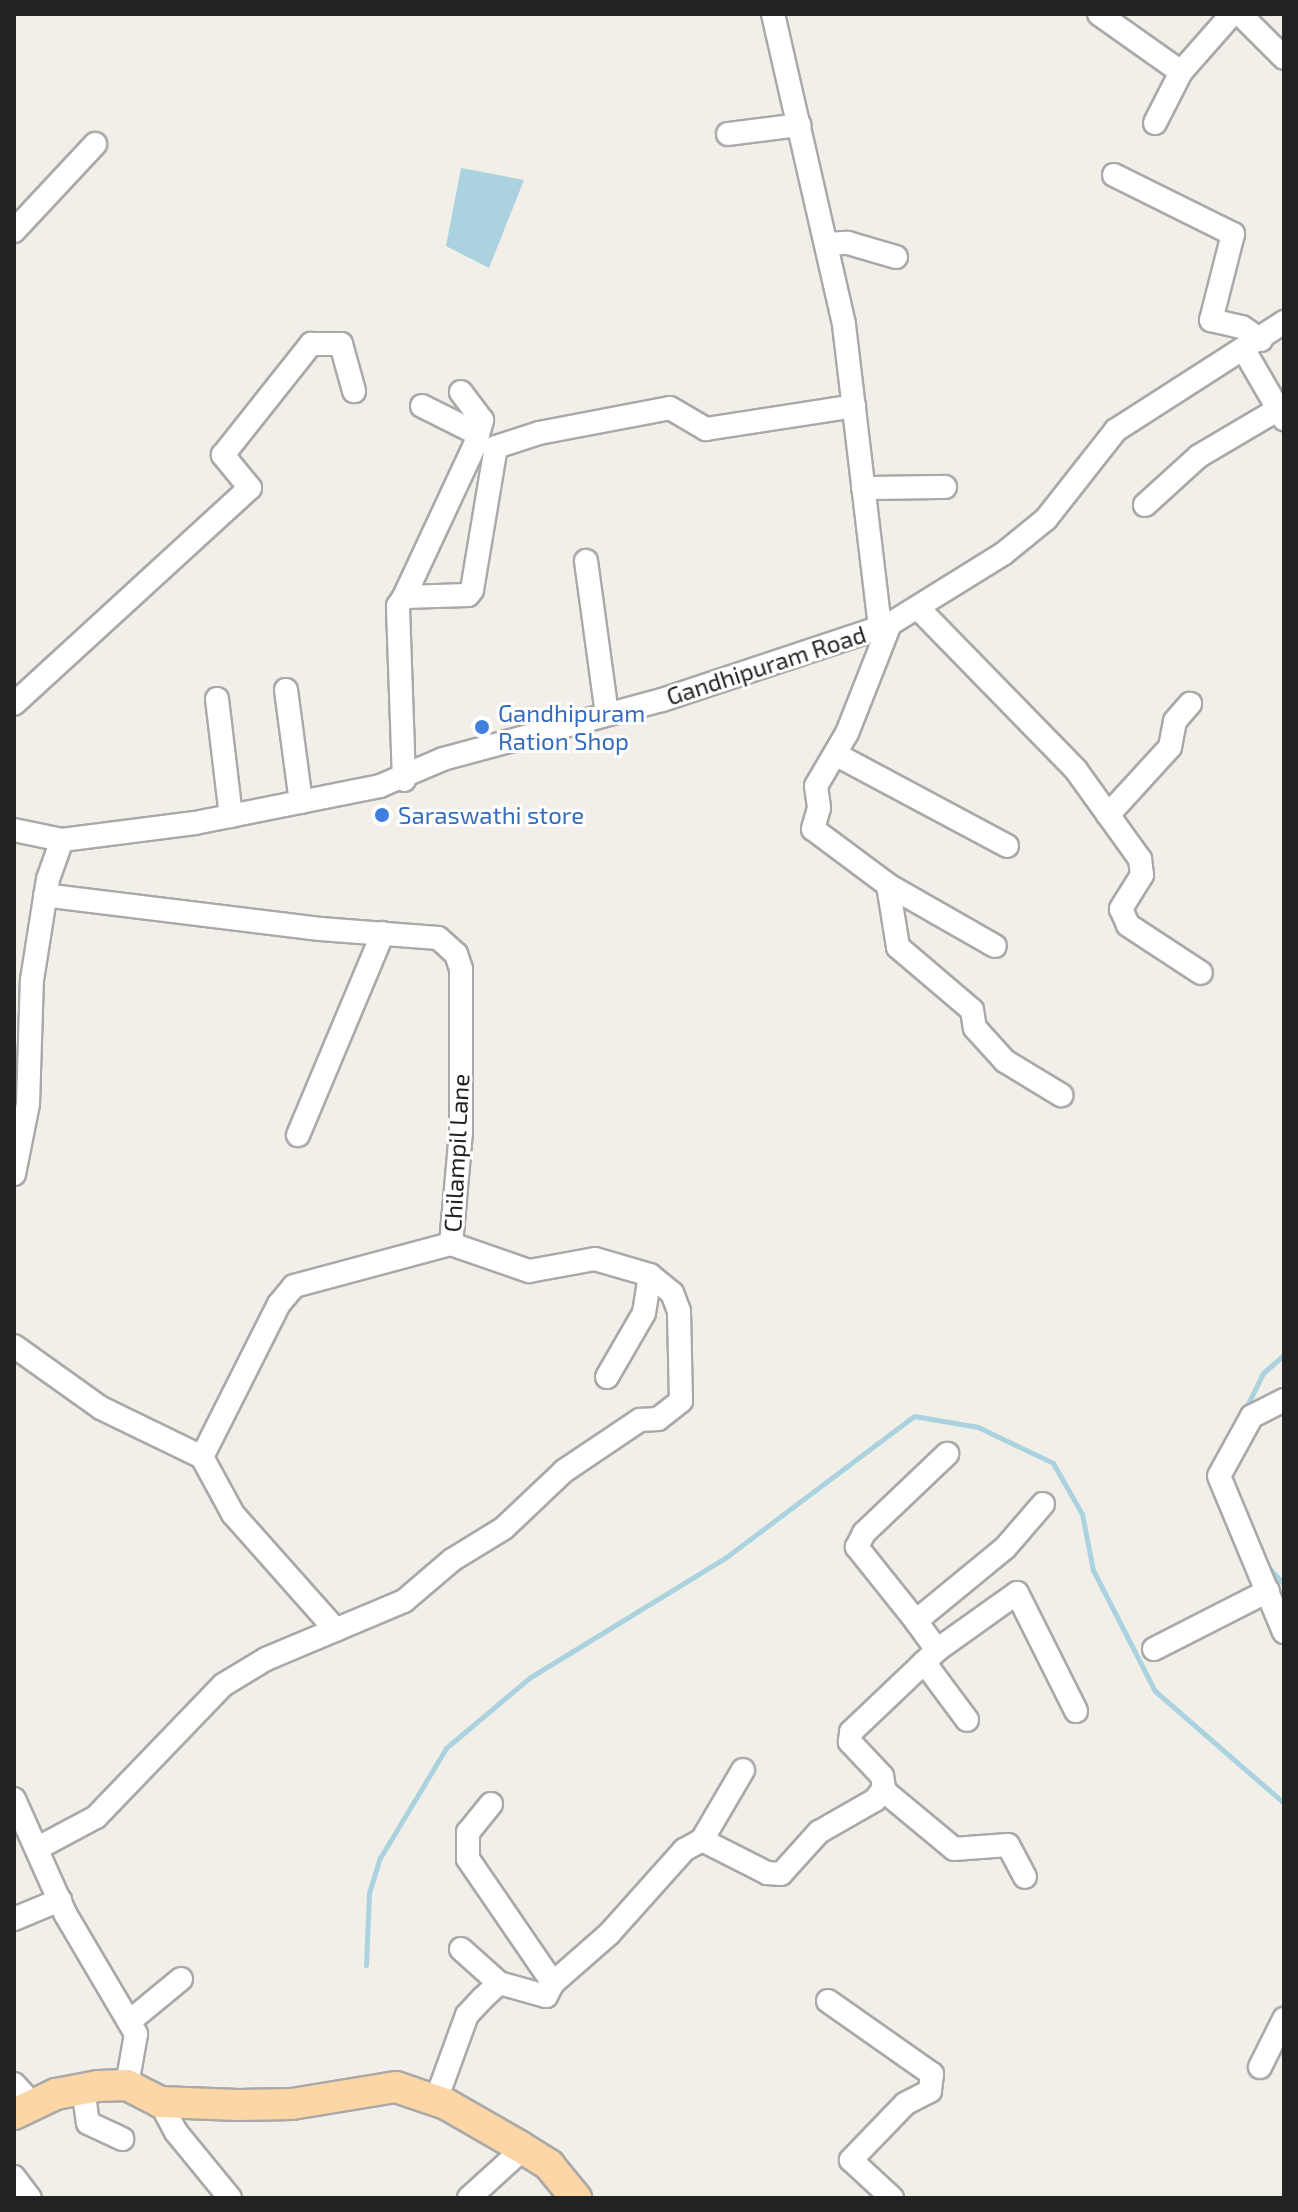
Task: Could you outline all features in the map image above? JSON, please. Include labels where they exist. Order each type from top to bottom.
[{"type":"main road","points":[[20,2100],[83,2088],[127,2085],[160,2102],[292,2104],[396,2087],[436,2100],[549,2165],[576,2198]]},
{"type":"street","points":[[773,14],[844,325],[863,488],[885,626],[835,754],[816,786],[819,808],[813,829],[888,885],[995,946]]},
{"type":"street","points":[[1099,14],[1181,72]]},
{"type":"street","points":[[1155,123],[1181,72],[1232,14]]},
{"type":"street","points":[[1240,14],[1284,58]]},
{"type":"street","points":[[728,134],[799,125]]},
{"type":"street","points":[[14,231],[95,144]]},
{"type":"street","points":[[1114,175],[1233,234],[1211,320],[1242,327],[1281,414],[1199,456],[1145,505]]},
{"type":"street","points":[[826,244],[848,243],[896,257]]},
{"type":"street","name":"Gandhipuram Road","points":[[14,830],[62,840],[231,816],[404,780],[443,759],[607,714],[885,626],[919,609],[1003,554],[1046,519],[1116,430],[1284,322]]},
{"type":"street","points":[[14,704],[250,488],[223,455],[311,344],[341,344],[354,391]]},
{"type":"street","points":[[400,608],[468,595],[472,590],[482,420],[461,392]]},
{"type":"street","points":[[422,406],[482,446],[496,447],[539,433],[643,411],[670,408],[706,429],[854,406]]},
{"type":"street","points":[[404,780],[400,608],[482,446]]},
{"type":"street","points":[[863,488],[945,487]]},
{"type":"street","points":[[586,561],[607,714]]},
{"type":"street","points":[[919,609],[1047,737],[1140,859],[1142,875],[1121,909],[1128,925],[1201,973]]},
{"type":"street","points":[[286,690],[301,802]]},
{"type":"street","points":[[217,699],[231,816]]},
{"type":"street","points":[[1108,815],[1170,747],[1175,721],[1190,704]]},
{"type":"street","points":[[835,754],[1007,846]]},
{"type":"street","points":[[14,1174],[28,1104],[23,980],[62,840]]},
{"type":"street","points":[[888,885],[898,947],[972,1010],[975,1028],[1005,1061],[1061,1095]]},
{"type":"street","name":"Chilampil Lane","points":[[45,895],[438,938],[456,954],[461,969],[461,1133],[451,1244],[294,1286],[279,1304],[202,1457]]},
{"type":"street","points":[[298,1135],[383,933]]},
{"type":"street","points":[[38,1848],[96,1817],[223,1685],[404,1601],[452,1560],[504,1528],[564,1471],[640,1420],[658,1419],[681,1401],[679,1311],[672,1293],[650,1275],[595,1259],[529,1271],[451,1244]]},
{"type":"street","points":[[607,1377],[644,1313],[650,1275]]},
{"type":"street","points":[[14,1346],[101,1408],[202,1457],[233,1514],[336,1630]]},
{"type":"street","points":[[1284,1400],[1252,1416],[1219,1476],[1284,1632]]},
{"type":"street","points":[[947,1454],[864,1533],[857,1547],[916,1621],[930,1656],[967,1720]]},
{"type":"street","points":[[916,1621],[1005,1548],[1043,1504]]},
{"type":"street","points":[[1154,1649],[1268,1591]]},
{"type":"street","points":[[1025,1877],[1008,1845],[954,1849],[883,1790],[882,1776],[850,1742],[851,1732],[930,1656],[1017,1593],[1076,1711]]},
{"type":"street","points":[[461,1949],[499,1983],[546,1996],[553,1983],[609,1934],[684,1850],[702,1840],[743,1770]]},
{"type":"street","points":[[702,1840],[767,1873],[781,1874],[819,1832],[883,1790]]},
{"type":"street","points":[[14,1799],[60,1900],[136,2034],[127,2085]]},
{"type":"street","points":[[491,1804],[468,1832],[468,1859],[553,1983]]},
{"type":"street","points":[[14,1919],[60,1900]]},
{"type":"street","points":[[130,2021],[181,1979]]},
{"type":"street","points":[[436,2100],[467,2015],[499,1983]]},
{"type":"street","points":[[828,2001],[932,2074],[930,2091],[905,2104],[851,2160],[892,2198]]},
{"type":"street","points":[[1260,2067],[1284,2019]]},
{"type":"street","points":[[83,2088],[88,2123],[122,2139]]},
{"type":"street","points":[[160,2102],[176,2132],[230,2198]]},
{"type":"street","points":[[469,2198],[523,2149]]},
{"type":"street","points":[[14,2177],[30,2198]]},
{"type":"water","points":[[461,168],[524,180],[489,268],[446,246]]},
{"type":"waterway","points":[[1244,1412],[1263,1373],[1284,1355]]},
{"type":"waterway","points":[[366,1965],[369,1893],[380,1858],[446,1748],[529,1678],[725,1558],[914,1416],[978,1427],[1053,1463],[1082,1514],[1093,1570],[1155,1691],[1284,1803]]},
{"type":"waterway","points":[[1268,1567],[1284,1584]]},
{"type":"place","name":"Gandhipuram Ration Shop","points":[[482,727]]},
{"type":"place","name":"Saraswathi store","points":[[382,815]]}]
